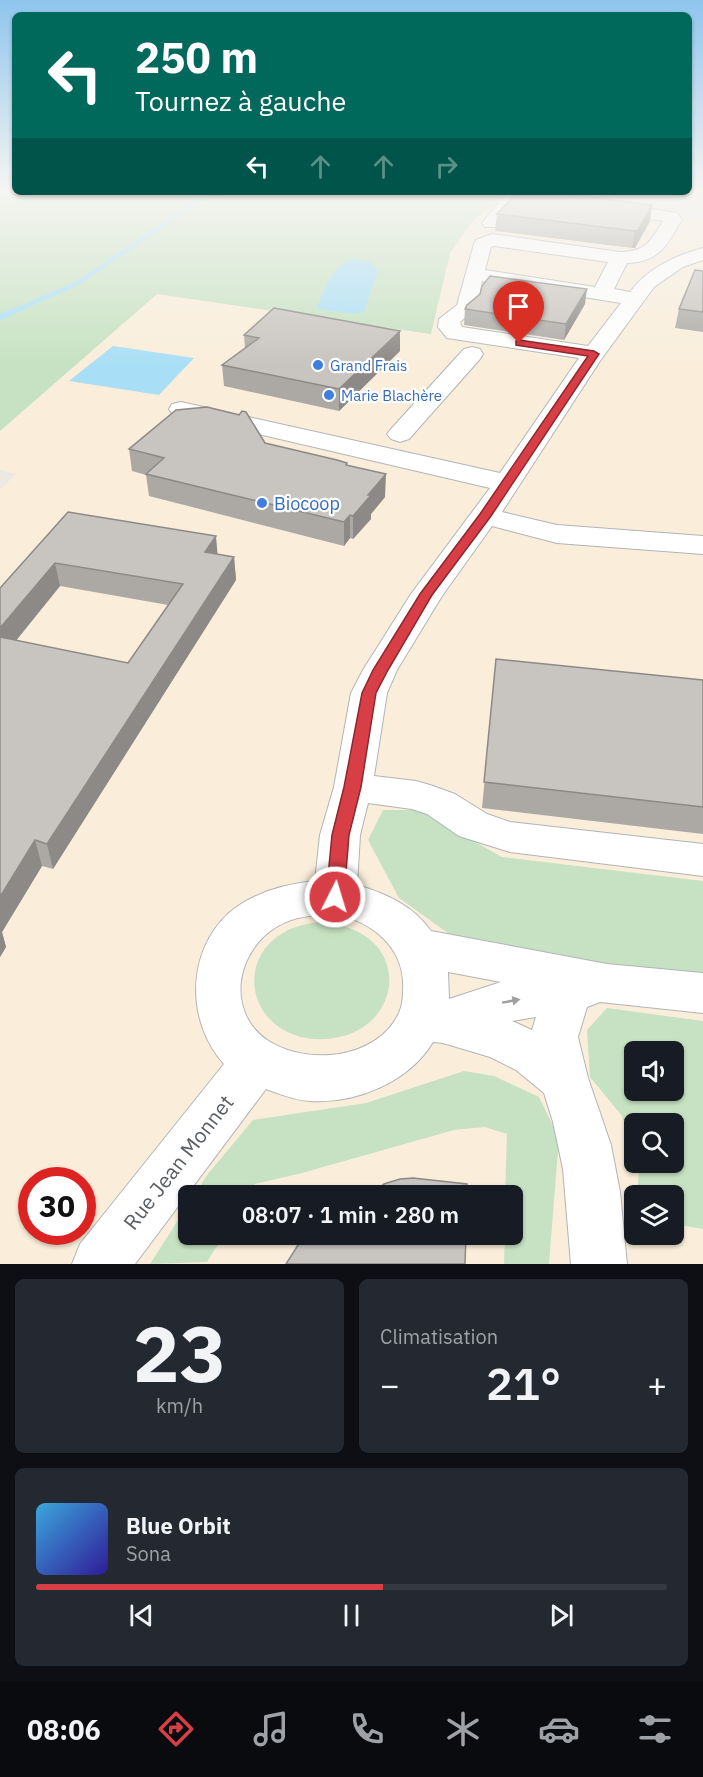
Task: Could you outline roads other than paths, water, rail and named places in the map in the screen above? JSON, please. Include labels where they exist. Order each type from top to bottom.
[{"type":"street","points":[[482,247],[466,308],[450,319],[449,327],[455,333],[594,354]]},
{"type":"street","points":[[513,280],[541,247],[620,258],[646,256],[656,247]]},
{"type":"street","points":[[562,287],[584,253]]},
{"type":"street","points":[[335,897],[340,835],[352,787],[369,693],[373,685],[426,594],[485,516],[594,354],[647,283],[676,263],[703,254]]},
{"type":"street","points":[[601,294],[620,258]]},
{"type":"street","points":[[474,274],[636,299]]},
{"type":"street","points":[[400,435],[472,354]]},
{"type":"street","points":[[181,409],[506,483]]},
{"type":"street","points":[[315,464],[353,424]]},
{"type":"street","points":[[485,516],[557,534],[703,546]]},
{"type":"street","points":[[352,787],[416,795],[441,804],[473,825],[510,837],[703,860]]},
{"type":"street","points":[[430,1026],[425,1010],[428,988],[426,967],[418,947],[404,928],[384,913],[360,902],[335,897],[307,898],[289,903],[256,918],[236,936],[222,959],[216,986],[220,1014],[233,1040],[257,1061],[289,1075],[326,1079],[362,1072],[393,1055],[430,1026],[501,1003],[587,987]]},
{"type":"street","points":[[418,947],[587,987],[703,993]]},
{"type":"street","points":[[587,987],[554,1037],[563,1078],[582,1128],[596,1219],[599,1264]]},
{"type":"street","points":[[430,1026],[501,1039],[533,1054],[563,1078]]},
{"type":"street","name":"Rue Jean Monnet","points":[[100,1264],[257,1061]]},
{"type":"water","points":[[355,259],[370,262],[378,271],[364,312],[356,314],[318,309],[335,270],[347,261]]},
{"type":"water","points":[[113,346],[194,358],[159,395],[69,381]]},
{"type":"waterway","points":[[10,313],[78,283],[131,247]]},
{"type":"waterway","points":[[0,317],[14,311]]},
{"type":"place","name":"Grand Frais","points":[[318,365]]},
{"type":"place","name":"Marie Blachère","points":[[329,395]]},
{"type":"place","name":"Biocoop","points":[[262,503]]}]
